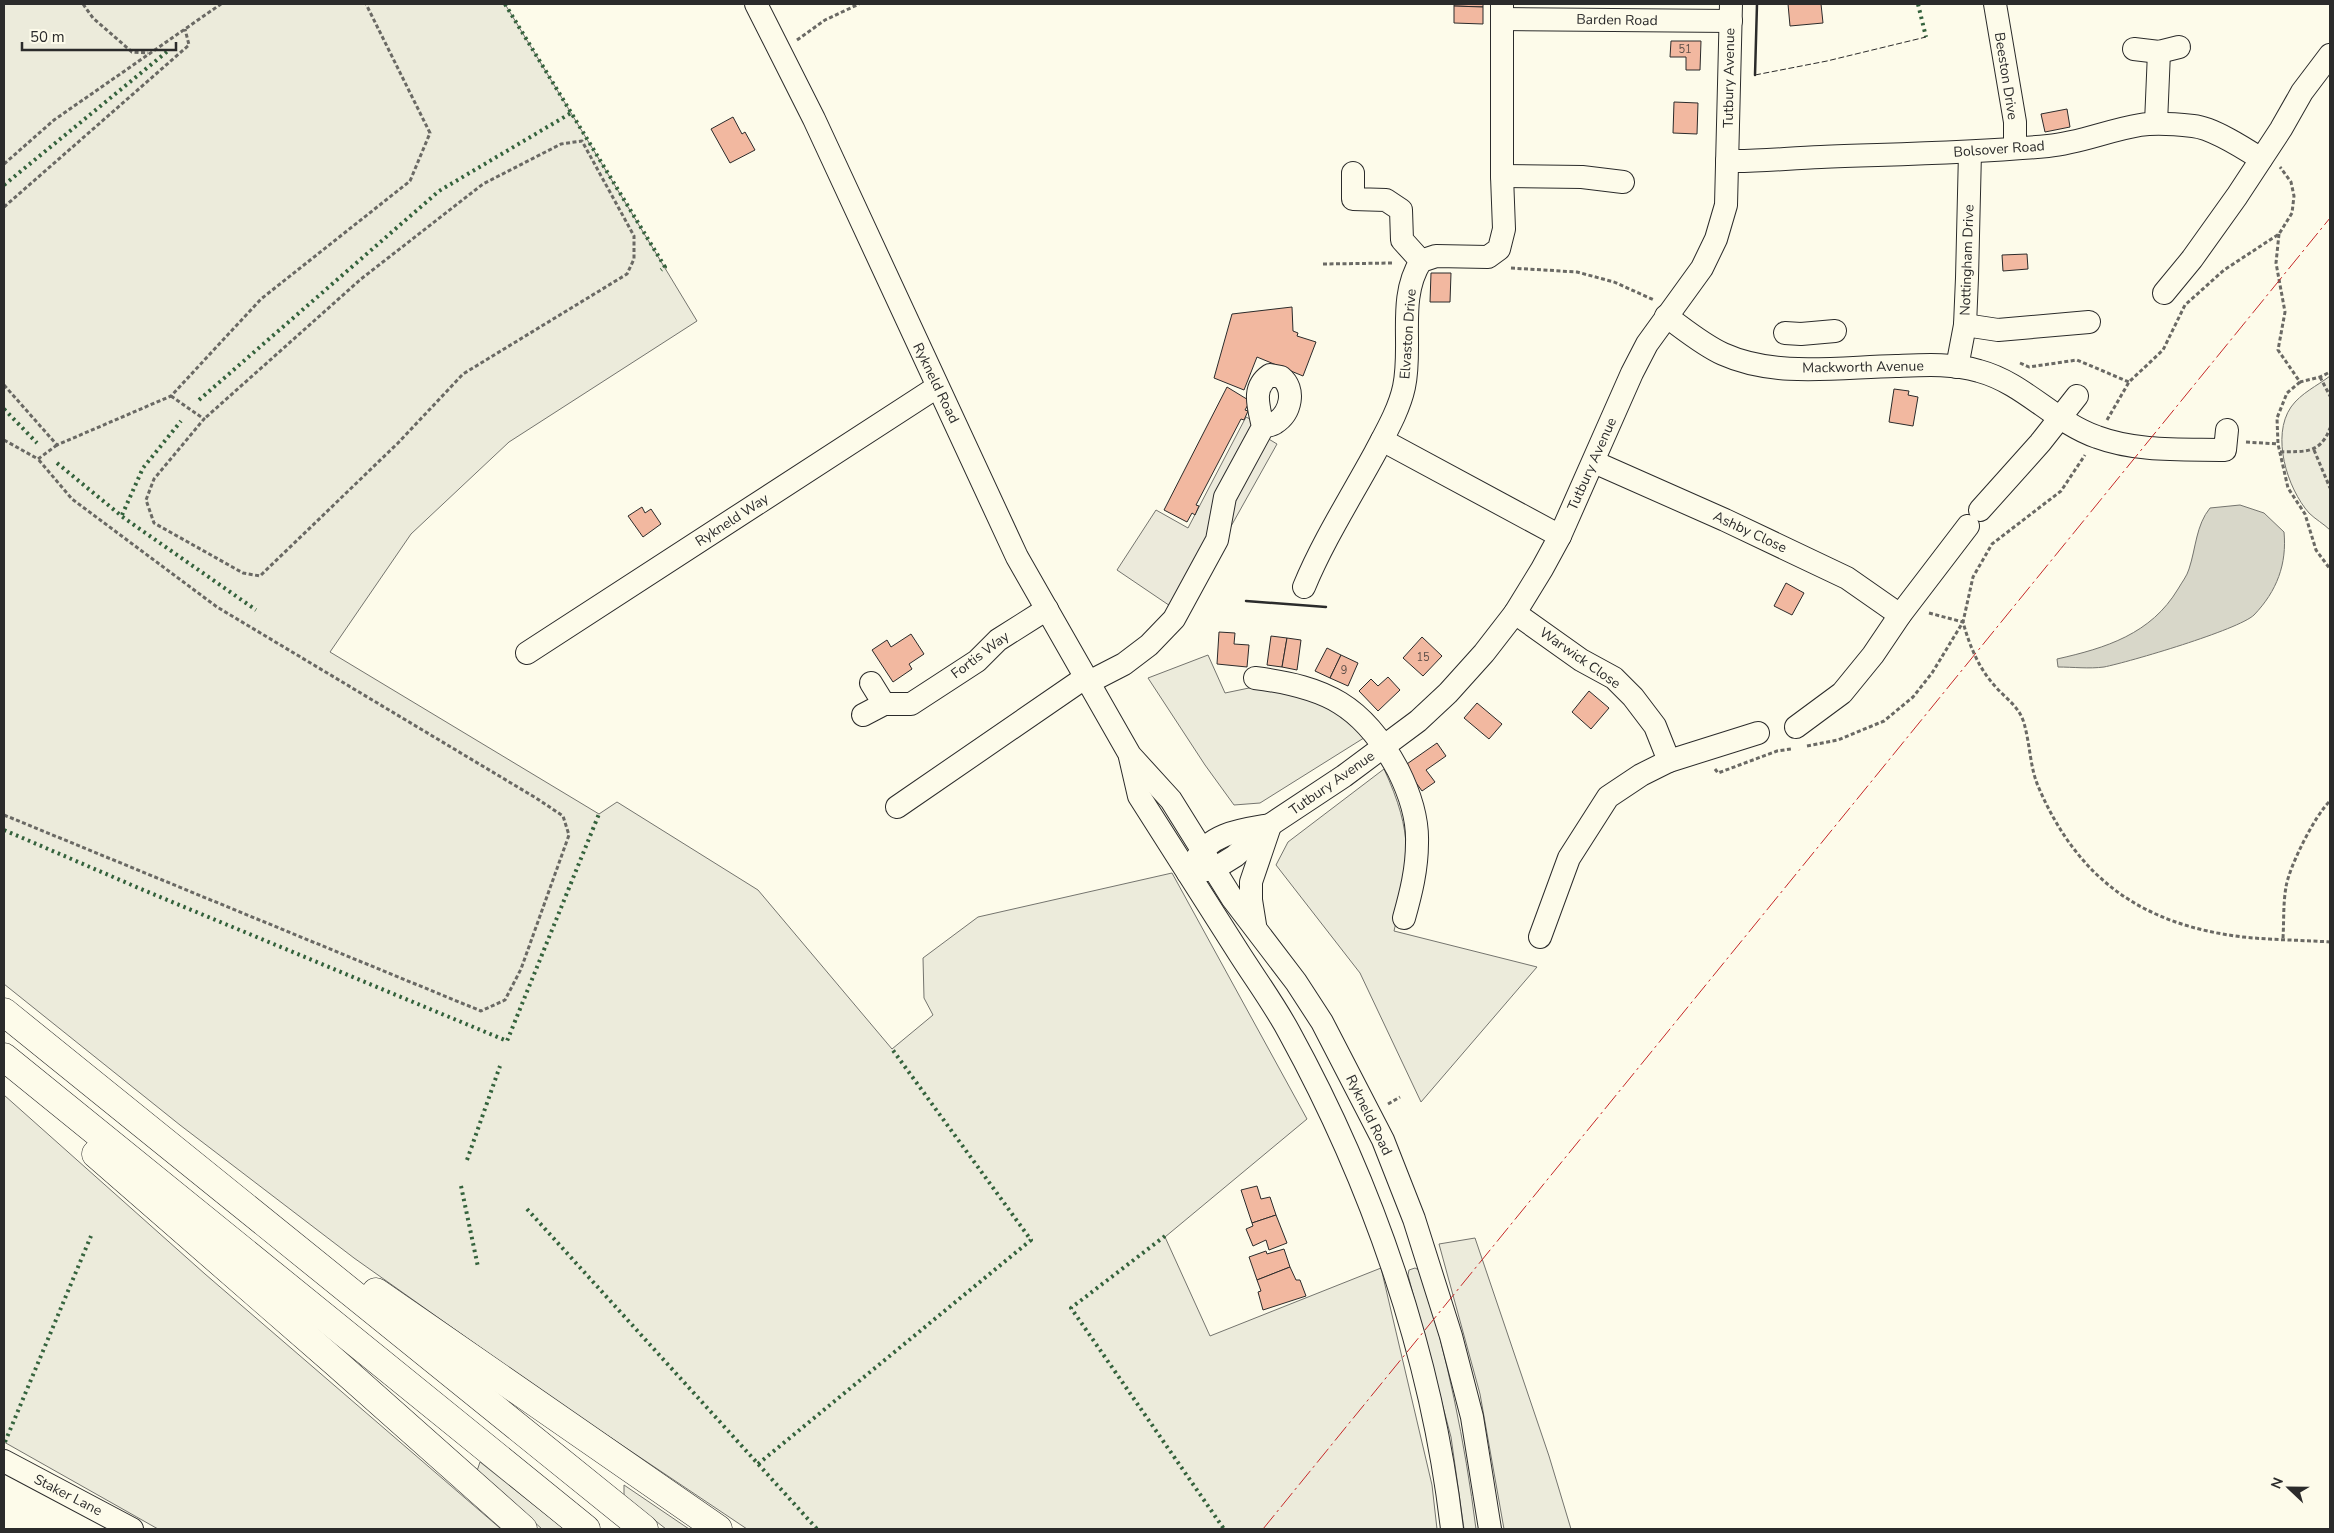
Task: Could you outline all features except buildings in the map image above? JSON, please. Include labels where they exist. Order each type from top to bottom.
[{"type":"highway","points":[[4,1012],[644,1529]]},
{"type":"highway","points":[[4,1057],[586,1529]]},
{"type":"highway","points":[[4,1064],[67,1128],[523,1529]]},
{"type":"highway","points":[[260,1218],[400,1308],[718,1529]]},
{"type":"street","name":"Rykneld Road","points":[[756,4],[814,119],[1017,557],[1130,755],[1171,800],[1232,898],[1256,926],[1322,1022],[1383,1140],[1421,1239],[1451,1336],[1472,1417],[1490,1529]]},
{"type":"street","name":"Beeston Drive","points":[[1995,4],[2014,122],[2015,148]]},
{"type":"street","name":"Barden Road","points":[[1502,11],[1731,12]]},
{"type":"street","points":[[1353,174],[1353,199],[1386,200],[1401,210],[1402,240],[1419,264],[1436,256],[1488,257],[1499,249],[1504,229],[1502,176],[1502,11]]},
{"type":"street","name":"Tutbury Avenue","points":[[1188,873],[1214,869],[1235,856],[1270,825],[1385,746],[1418,720],[1448,693],[1484,653],[1515,612],[1560,536],[1632,373],[1647,344],[1702,268],[1716,239],[1726,205],[1731,12]]},
{"type":"street","points":[[2134,49],[2169,49],[2156,123]]},
{"type":"street","points":[[2164,293],[2192,259],[2236,196],[2281,129],[2302,92],[2330,55]]},
{"type":"street","name":"Bolsover Road","points":[[1726,161],[1754,162],[1813,157],[1970,152],[2049,146],[2080,141],[2138,125],[2156,123],[2196,126],[2234,142],[2261,158]]},
{"type":"street","name":"Nottingham Drive","points":[[1957,366],[1965,325],[1970,152]]},
{"type":"street","points":[[1502,176],[1582,177],[1623,182]]},
{"type":"street","name":"Elvaston Drive","points":[[1304,587],[1382,440],[1404,387],[1409,296],[1413,274],[1419,264]]},
{"type":"street","name":"Mackworth Avenue","points":[[1670,312],[1722,354],[1746,362],[1776,368],[1957,366],[1980,371],[2011,384],[2060,416],[2097,437],[2131,446],[2225,450],[2226,435]]},
{"type":"street","points":[[1965,325],[1998,330],[2088,322]]},
{"type":"street","points":[[1800,368],[1793,333],[1835,331]]},
{"type":"street","name":"Rykneld Way","points":[[527,653],[937,387]]},
{"type":"street","points":[[1798,740],[1874,655],[1927,579],[1974,518],[2040,443],[2076,396]]},
{"type":"street","points":[[897,807],[1088,679],[1124,664],[1148,645],[1174,618],[1217,540],[1224,497],[1263,427]]},
{"type":"street","points":[[1382,440],[1560,536]]},
{"type":"street","name":"Ashby Close","points":[[1594,462],[1725,520],[1847,578],[1904,611]]},
{"type":"street","name":"Fortis Way","points":[[863,715],[884,704],[911,704],[977,661],[998,640],[1047,609]]},
{"type":"street","name":"Warwick Close","points":[[1515,612],[1581,660],[1614,678],[1633,697],[1655,726],[1668,761]]},
{"type":"street","points":[[1255,678],[1309,688],[1338,702],[1363,720],[1385,746],[1413,806],[1418,842],[1415,878],[1404,918]]},
{"type":"street","points":[[870,683],[884,704]]},
{"type":"street","points":[[1540,937],[1569,858],[1608,797],[1641,775],[1668,761],[1758,733]]},
{"type":"street","name":"Rykneld Road","points":[[1130,755],[1139,796],[1288,1030],[1318,1088],[1372,1208],[1402,1296],[1422,1370],[1444,1470],[1452,1529]]},
{"type":"street","name":"Tutbury Avenue","points":[[1188,873],[1201,849],[1228,832],[1270,825]]},
{"type":"street","points":[[1256,926],[1251,900],[1251,882],[1270,825]]},
{"type":"street","points":[[1348,1154],[1383,1140]]},
{"type":"street","points":[[1386,1250],[1421,1239]]},
{"type":"street","name":"Staker Lane","points":[[4,1461],[132,1529]]},
{"type":"path","points":[[83,4],[93,18],[132,52],[148,53]]},
{"type":"path","points":[[4,164],[54,120],[221,4]]},
{"type":"path","points":[[38,459],[57,445],[172,396],[261,299],[410,181],[430,133],[366,4]]},
{"type":"path","points":[[780,51],[825,20],[859,4]]},
{"type":"path","points":[[4,207],[189,44],[186,29]]},
{"type":"path","points":[[582,141],[634,236],[634,259],[628,274],[463,374],[398,443],[260,576],[243,573],[154,523],[146,500],[154,479],[204,419],[361,279],[483,184],[561,144],[582,141]]},
{"type":"path","points":[[1702,750],[1718,773],[1777,751],[1798,740],[1838,740],[1884,720],[1913,697],[1932,673],[1962,622],[1973,577],[1992,544],[2061,491],[2097,437],[2129,382],[2163,350],[2185,305],[2224,270],[2279,234],[2292,213],[2294,196],[2291,182],[2278,166],[2261,158]]},
{"type":"path","points":[[2279,234],[2276,263],[2285,312],[2278,350],[2300,382]]},
{"type":"path","points":[[1324,264],[1419,264]]},
{"type":"path","points":[[1502,269],[1577,272],[1614,282],[1670,312]]},
{"type":"path","points":[[2012,360],[2029,367],[2077,360],[2129,382]]},
{"type":"path","points":[[2330,372],[2320,377],[2300,382],[2287,393],[2277,418],[2278,444],[2288,488],[2305,514],[2316,550],[2330,569]]},
{"type":"path","points":[[2320,377],[2330,396]]},
{"type":"path","points":[[4,385],[57,445]]},
{"type":"path","points":[[172,396],[204,419]]},
{"type":"path","points":[[2280,452],[2314,450],[2326,439],[2330,428]]},
{"type":"path","points":[[2226,435],[2278,444]]},
{"type":"path","points":[[4,440],[38,459],[72,499],[217,607],[556,811],[563,816],[569,835],[521,969],[505,1000],[481,1011],[4,815]]},
{"type":"path","points":[[2314,450],[2330,488]]},
{"type":"path","points":[[1904,611],[1962,622]]},
{"type":"path","points":[[1962,622],[1979,664],[1994,685],[2017,708],[2024,723],[2037,784],[2054,818],[2078,855],[2108,884],[2132,903],[2172,922],[2244,937],[2330,942]]},
{"type":"path","points":[[2283,938],[2286,887],[2293,864],[2310,830],[2330,801]]},
{"type":"shaded area","points":[[4,4],[505,4],[697,321],[509,442],[411,534],[330,652],[599,814],[617,802],[758,890],[892,1049],[933,1015],[924,998],[923,958],[978,917],[1172,873],[1307,1119],[1165,1237],[1210,1336],[1381,1268],[1432,1485],[1437,1529],[747,1529],[553,1399],[354,1258],[180,1125],[4,984]]},
{"type":"shaded area","points":[[2330,376],[2330,530],[2309,513],[2294,490],[2284,462],[2282,432],[2285,419],[2295,402]]},
{"type":"shaded area","points":[[1246,417],[1266,427],[1262,435],[1277,444],[1182,614],[1117,570],[1156,510],[1188,528]]},
{"type":"shaded area","points":[[2240,505],[2264,513],[2284,532],[2284,555],[2279,576],[2269,596],[2254,615],[2206,637],[2117,664],[2098,668],[2058,667],[2057,659],[2110,644],[2141,628],[2155,617],[2167,604],[2187,574],[2199,529],[2210,508]]},
{"type":"shaded area","points":[[1208,655],[1225,693],[1249,688],[1301,695],[1336,711],[1367,736],[1260,803],[1234,805],[1205,765],[1148,678]]},
{"type":"shaded area","points":[[1384,769],[1394,792],[1405,831],[1406,867],[1394,931],[1537,967],[1421,1102],[1360,973],[1276,865],[1288,842]]},
{"type":"shaded area","points":[[4,1095],[205,1274],[501,1529],[158,1529],[4,1442]]},
{"type":"shaded area","points":[[1475,1238],[1549,1456],[1571,1529],[1504,1529],[1480,1394],[1439,1244]]},
{"type":"shaded area","points":[[1415,1268],[1421,1271],[1447,1367],[1461,1431],[1476,1529],[1464,1529],[1451,1437],[1408,1275],[1409,1270]]},
{"type":"shaded area","points":[[480,1462],[564,1529],[542,1529],[477,1471]]},
{"type":"shaded area","points":[[624,1485],[689,1529],[666,1529],[624,1496]]},
{"type":"hedge","points":[[505,4],[665,267],[661,270]]},
{"type":"hedge","points":[[1918,4],[1926,37]]},
{"type":"hedge","points":[[4,185],[169,50]]},
{"type":"hedge","points":[[199,400],[439,191],[571,113]]},
{"type":"hedge","points":[[4,409],[37,443]]},
{"type":"hedge","points":[[122,515],[143,468],[181,421]]},
{"type":"hedge","points":[[57,463],[124,518],[256,610]]},
{"type":"hedge","points":[[4,830],[507,1041],[599,814]]},
{"type":"hedge","points":[[758,1464],[1031,1240],[892,1049]]},
{"type":"hedge","points":[[467,1160],[500,1066]]},
{"type":"hedge","points":[[461,1186],[478,1267]]},
{"type":"hedge","points":[[527,1209],[817,1529]]},
{"type":"hedge","points":[[5,1442],[91,1236]]},
{"type":"hedge","points":[[1165,1236],[1071,1308],[1224,1529]]},
{"type":"fence","points":[[1755,75],[1827,61],[1926,37]]},
{"type":"wall","points":[[1755,75],[1757,4]]},
{"type":"wall","points":[[1246,601],[1326,607]]},
{"type":"power","points":[[1263,1529],[2330,218]]}]
